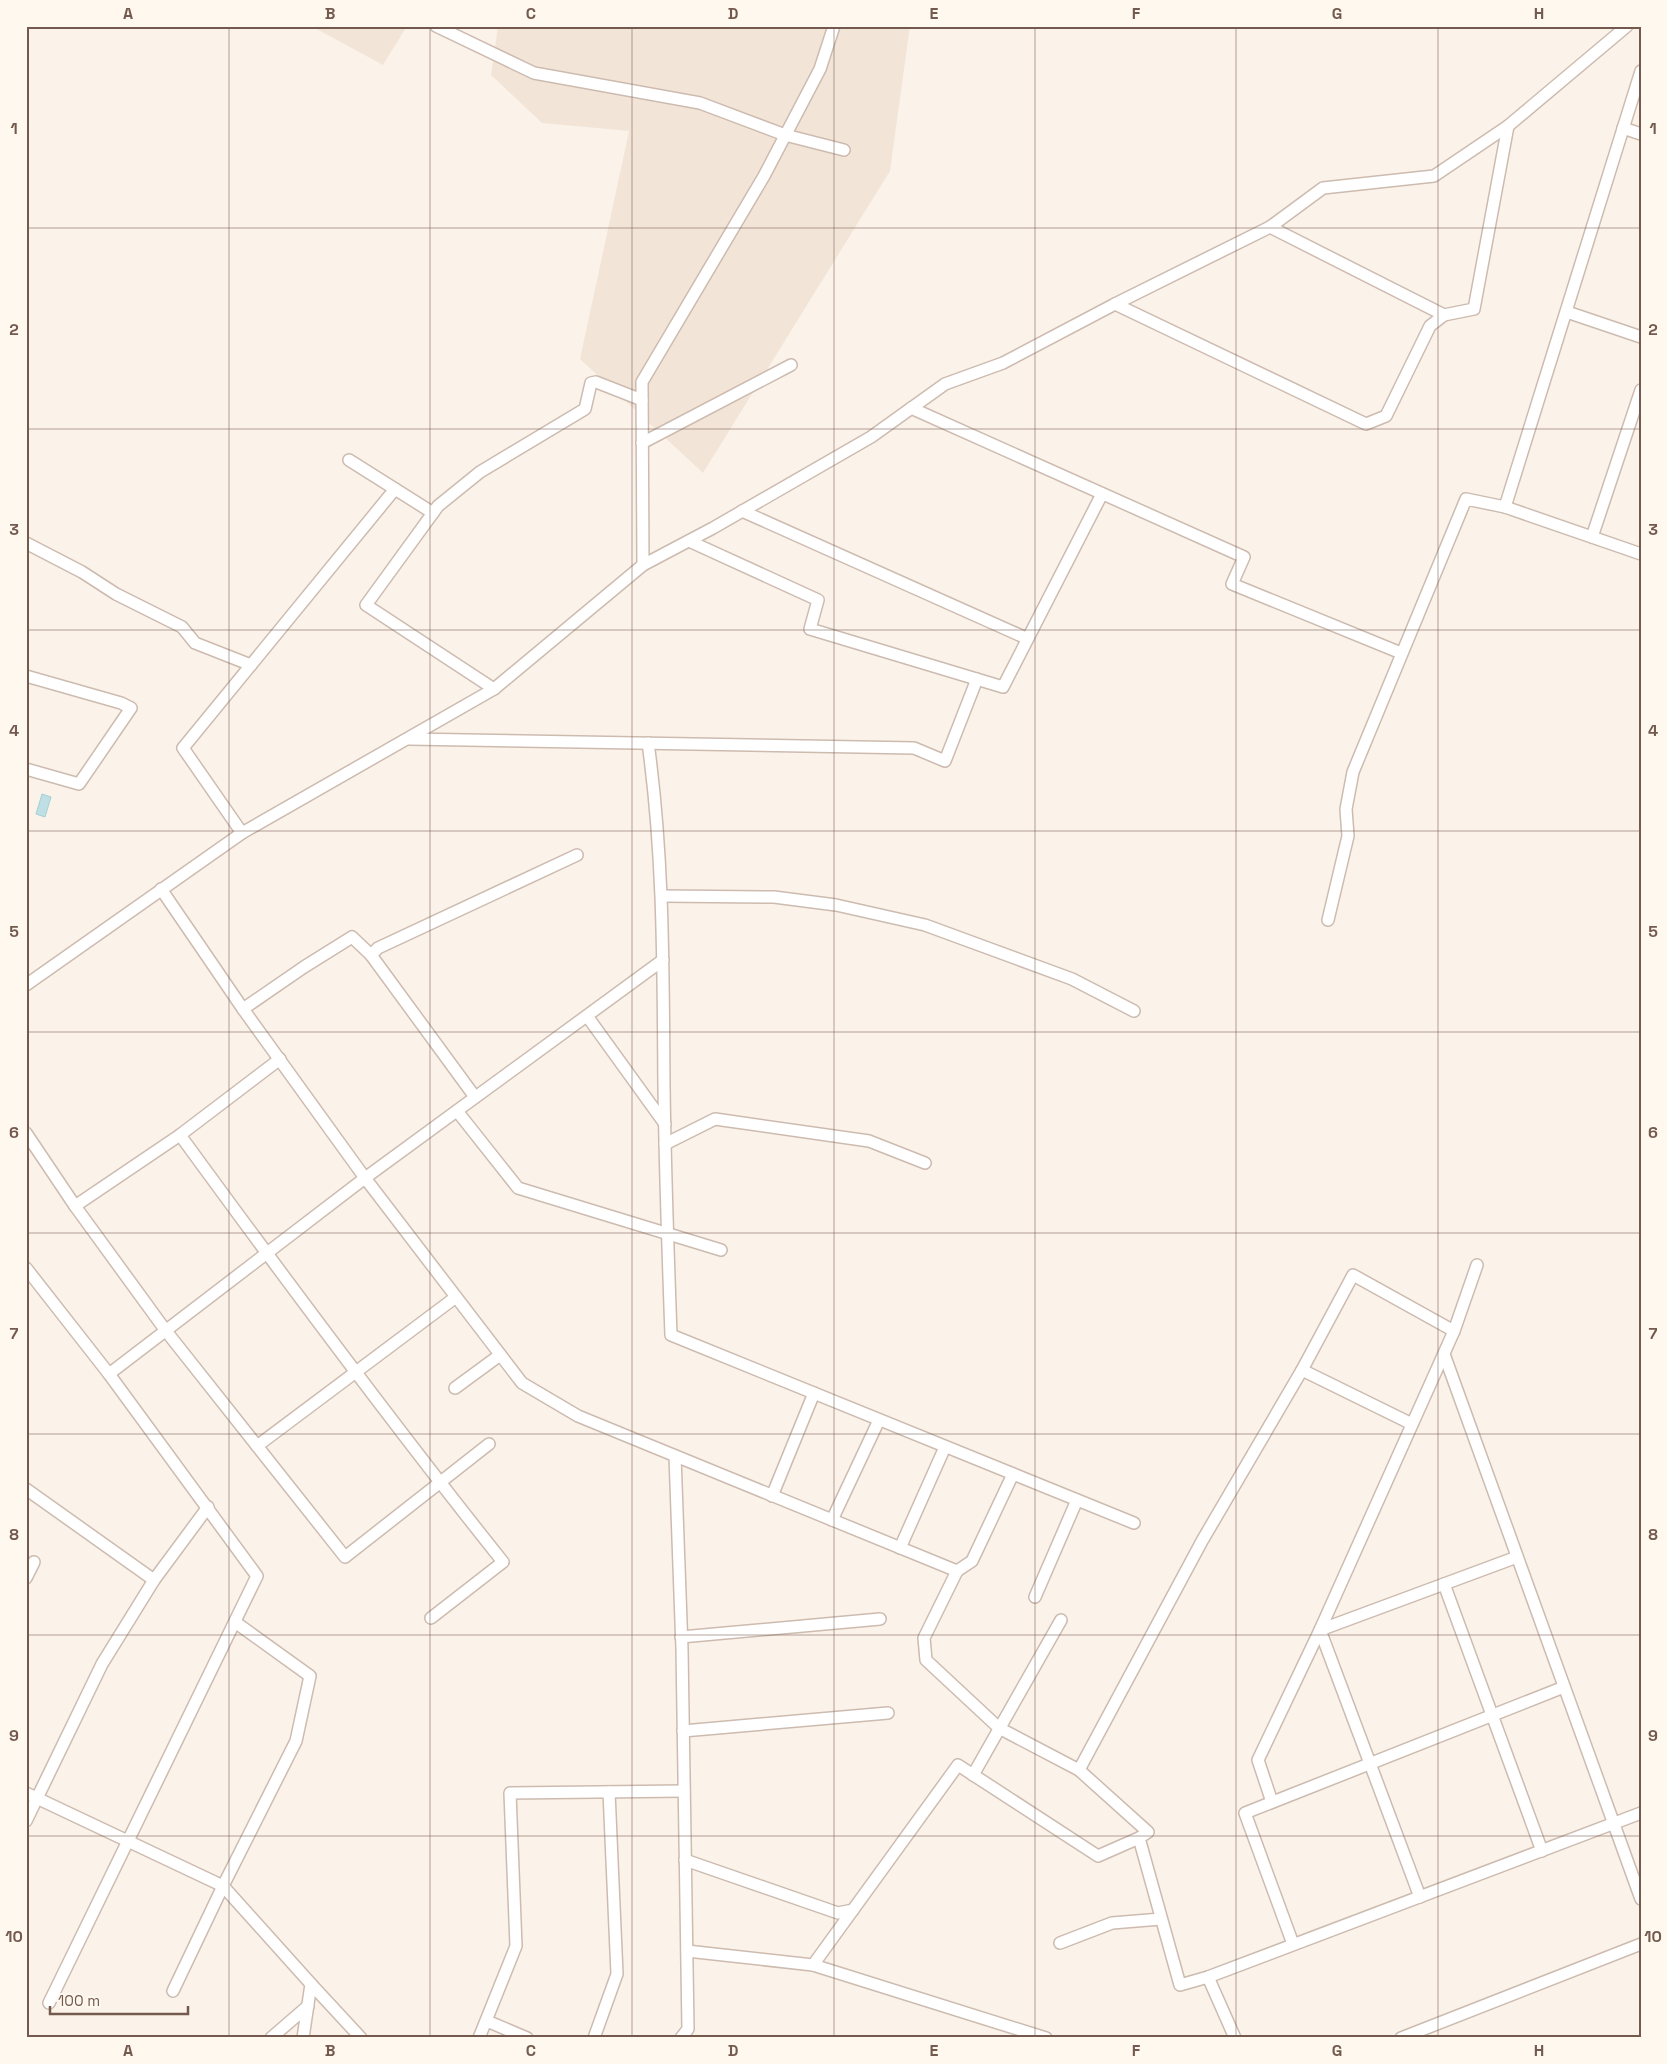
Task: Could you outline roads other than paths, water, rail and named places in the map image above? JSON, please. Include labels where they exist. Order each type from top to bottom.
[{"type":"street","points":[[436,26],[534,73],[700,103],[785,135],[844,150]]},
{"type":"street","points":[[644,565],[642,382],[764,176],[820,69],[834,26]]},
{"type":"street","points":[[26,985],[242,834],[494,689],[644,565],[871,437],[945,384],[1003,363],[1115,304],[1270,227],[1323,188],[1434,176],[1508,126],[1628,26]]},
{"type":"street","points":[[1505,508],[1641,71]]},
{"type":"street","points":[[1115,304],[1366,424],[1386,416],[1430,326],[1444,315],[1474,308],[1508,126]]},
{"type":"street","points":[[1623,128],[1641,134]]},
{"type":"street","points":[[1270,227],[1444,315]]},
{"type":"street","points":[[1567,312],[1641,337]]},
{"type":"street","points":[[642,443],[791,365]]},
{"type":"street","points":[[494,689],[366,606],[438,506],[480,472],[585,409],[590,383],[596,382],[642,400]]},
{"type":"street","points":[[1592,537],[1641,390]]},
{"type":"street","points":[[911,408],[1244,557],[1232,584],[1401,653]]},
{"type":"street","points":[[349,460],[432,513]]},
{"type":"street","points":[[242,834],[183,748],[395,489]]},
{"type":"street","points":[[689,541],[818,600],[810,629],[1003,687],[1026,638],[1102,494]]},
{"type":"street","points":[[1328,920],[1348,836],[1346,809],[1354,772],[1401,653],[1466,499],[1505,508],[1641,554]]},
{"type":"street","points":[[742,511],[1026,638]]},
{"type":"street","points":[[26,543],[82,572],[116,594],[182,627],[195,643],[251,665]]},
{"type":"street","points":[[26,676],[121,703],[131,708],[79,784],[26,769]]},
{"type":"street","points":[[407,739],[914,748],[946,761],[977,679]]},
{"type":"street","points":[[648,743],[654,787],[662,896],[665,1144],[671,1336],[1134,1523]]},
{"type":"street","points":[[371,955],[378,948],[577,855]]},
{"type":"street","points":[[161,889],[365,1178],[522,1383],[578,1416],[957,1572]]},
{"type":"street","points":[[662,896],[774,897],[836,904],[925,925],[1072,979],[1134,1012]]},
{"type":"street","points":[[244,1009],[304,967],[352,937],[371,955],[476,1097]]},
{"type":"street","points":[[109,1374],[365,1178],[663,960]]},
{"type":"street","points":[[587,1016],[665,1124]]},
{"type":"street","points":[[75,1206],[180,1135],[280,1059]]},
{"type":"street","points":[[457,1111],[518,1188],[721,1250]]},
{"type":"street","points":[[665,1144],[715,1119],[869,1141],[924,1163]]},
{"type":"street","points":[[26,1133],[75,1206],[166,1331],[345,1557],[489,1444]]},
{"type":"street","points":[[180,1135],[356,1372],[503,1562],[431,1618]]},
{"type":"street","points":[[1272,1802],[1258,1760],[1320,1630],[1444,1354],[1477,1265]]},
{"type":"street","points":[[26,1268],[109,1374],[257,1576],[49,2003]]},
{"type":"street","points":[[1079,1770],[1202,1541],[1302,1370],[1352,1275],[1454,1331]]},
{"type":"street","points":[[257,1446],[456,1297]]},
{"type":"street","points":[[455,1388],[500,1354]]},
{"type":"street","points":[[1444,1354],[1641,1899]]},
{"type":"street","points":[[1302,1370],[1412,1424]]},
{"type":"street","points":[[772,1496],[814,1393]]},
{"type":"street","points":[[832,1520],[879,1420]]},
{"type":"street","points":[[900,1548],[945,1447]]},
{"type":"street","points":[[675,1456],[681,1638],[688,2029],[681,2038]]},
{"type":"street","points":[[813,1965],[958,1765],[1098,1856],[1139,1838],[1148,1832],[1079,1770],[999,1728],[926,1660],[924,1638],[957,1572],[972,1562],[1013,1474]]},
{"type":"street","points":[[26,1489],[154,1580]]},
{"type":"street","points":[[1035,1597],[1077,1500]]},
{"type":"street","points":[[26,1821],[31,1796],[102,1664],[154,1580],[208,1507]]},
{"type":"street","points":[[1320,1630],[1517,1557]]},
{"type":"street","points":[[26,1578],[34,1562]]},
{"type":"street","points":[[1444,1584],[1542,1851]]},
{"type":"street","points":[[681,1638],[880,1620]]},
{"type":"street","points":[[973,1775],[1061,1620]]},
{"type":"street","points":[[173,1991],[296,1741],[310,1676],[235,1622]]},
{"type":"street","points":[[1320,1630],[1420,1897]]},
{"type":"street","points":[[1293,1944],[1245,1813],[1564,1687]]},
{"type":"street","points":[[683,1731],[888,1714]]},
{"type":"street","points":[[479,2038],[516,1946],[510,1793],[684,1790]]},
{"type":"street","points":[[594,2038],[617,1974],[609,1792]]},
{"type":"street","points":[[31,1796],[223,1886],[362,2038]]},
{"type":"street","points":[[1139,1838],[1180,1985],[1208,1977],[1641,1813]]},
{"type":"street","points":[[685,1860],[838,1912],[853,1910]]},
{"type":"street","points":[[1060,1943],[1112,1923],[1161,1918]]},
{"type":"street","points":[[1400,2038],[1641,1944]]},
{"type":"street","points":[[687,1951],[813,1965],[1046,2038]]},
{"type":"street","points":[[1208,1977],[1235,2038]]},
{"type":"street","points":[[303,2038],[312,1984]]},
{"type":"street","points":[[271,2038],[308,2006]]},
{"type":"street","points":[[487,2021],[528,2038]]},
{"type":"water","points":[[42,794],[51,797],[45,817],[36,814]]}]
